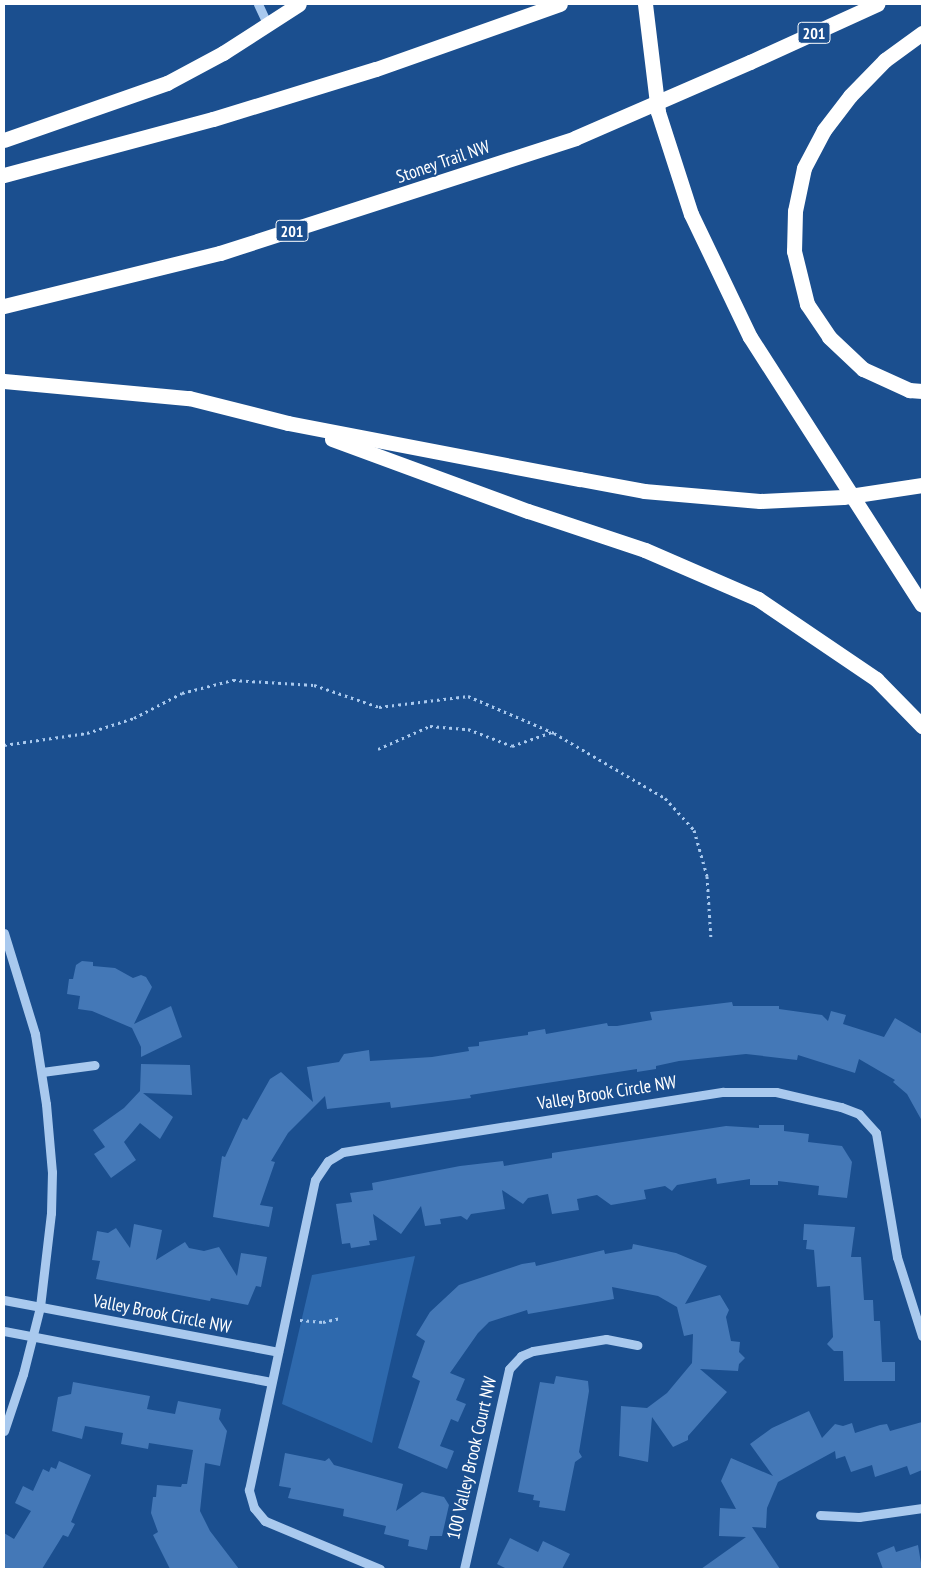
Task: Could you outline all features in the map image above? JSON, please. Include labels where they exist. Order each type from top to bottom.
[{"type":"highway","points":[[4,140],[167,83],[268,25],[299,4]]},
{"type":"highway","points":[[4,175],[231,114],[376,69],[560,4]]},
{"type":"highway","points":[[646,4],[658,112],[691,214],[750,337],[922,606]]},
{"type":"highway","name":"Stoney Trail NW","points":[[4,306],[220,254],[351,213],[575,138],[750,62],[877,4]]},
{"type":"highway","points":[[922,33],[885,60],[850,96],[824,130],[804,168],[795,211],[794,251],[807,304],[829,336],[864,369],[909,390],[922,391]]},
{"type":"highway","points":[[4,381],[189,398],[288,423],[644,491],[760,501],[843,497],[922,485]]},
{"type":"highway","points":[[288,423],[528,511],[646,550],[758,599],[876,679],[922,726]]},
{"type":"street","points":[[258,4],[268,25]]},
{"type":"street","points":[[4,933],[26,1000],[42,1072],[52,1180],[51,1213],[40,1307],[33,1337],[4,1431]]},
{"type":"street","points":[[42,1072],[95,1065]]},
{"type":"street","name":"Valley Brook Circle NW","points":[[380,1569],[272,1524],[254,1508],[250,1480],[315,1180],[318,1172],[335,1156],[723,1092],[776,1092],[842,1107],[859,1114],[868,1122],[879,1142],[897,1256],[922,1336]]},
{"type":"street","name":"Valley Brook Circle NW","points":[[4,1300],[278,1352]]},
{"type":"street","points":[[4,1331],[271,1382]]},
{"type":"street","name":"100 Valley Brook Court NW","points":[[464,1569],[510,1369],[521,1356],[533,1351],[606,1339],[637,1345]]},
{"type":"street","points":[[820,1515],[859,1517],[922,1508]]},
{"type":"path","points":[[4,745],[87,733],[134,718],[182,692],[233,680],[314,685],[380,707],[468,696],[552,732],[665,798],[694,830],[707,876],[712,939]]},
{"type":"path","points":[[378,750],[430,726],[468,729],[512,746],[552,732]]},
{"type":"path","points":[[300,1320],[323,1322],[340,1318]]},
{"type":"shaded area","points":[[415,1256],[372,1443],[282,1404],[312,1275]]},
{"type":"building","points":[[82,961],[93,962],[93,966],[115,968],[133,978],[141,975],[146,977],[152,987],[134,1024],[171,1006],[182,1037],[141,1057],[141,1047],[132,1028],[92,1011],[78,1009],[80,996],[67,994],[69,979],[73,979],[76,965]]},
{"type":"building","points":[[732,1002],[733,1006],[779,1006],[779,1009],[822,1015],[828,1021],[831,1011],[846,1015],[843,1024],[884,1037],[895,1018],[922,1034],[922,1121],[907,1094],[893,1082],[895,1080],[859,1059],[855,1073],[798,1055],[797,1060],[746,1054],[679,1061],[656,1066],[656,1069],[637,1072],[637,1069],[470,1095],[471,1098],[391,1108],[390,1102],[327,1109],[325,1096],[288,1133],[271,1161],[275,1162],[260,1205],[273,1207],[269,1227],[213,1217],[222,1156],[225,1157],[243,1118],[247,1120],[270,1079],[281,1072],[313,1102],[307,1067],[339,1062],[344,1054],[369,1050],[370,1061],[432,1057],[469,1051],[468,1047],[479,1046],[479,1042],[528,1035],[528,1032],[545,1029],[546,1034],[607,1023],[608,1026],[617,1026],[652,1020],[650,1012]]},
{"type":"building","points":[[141,1064],[190,1065],[192,1095],[143,1093],[173,1117],[160,1139],[140,1123],[124,1142],[136,1160],[111,1178],[94,1154],[105,1147],[93,1130],[124,1108],[140,1091]]},
{"type":"building","points":[[759,1125],[784,1125],[784,1131],[809,1134],[808,1142],[842,1146],[852,1162],[847,1198],[818,1195],[819,1186],[778,1181],[778,1185],[750,1185],[750,1179],[717,1184],[716,1178],[677,1185],[672,1191],[665,1186],[644,1190],[646,1199],[611,1205],[597,1195],[577,1199],[579,1210],[552,1214],[548,1194],[528,1198],[523,1204],[502,1190],[505,1209],[471,1214],[467,1220],[461,1216],[440,1219],[441,1224],[425,1226],[421,1206],[401,1234],[373,1214],[377,1240],[369,1241],[370,1245],[351,1248],[350,1243],[342,1244],[336,1204],[352,1202],[350,1193],[373,1190],[372,1183],[460,1166],[503,1161],[504,1166],[552,1158],[552,1153],[726,1126],[759,1128]]},
{"type":"building","points":[[134,1224],[162,1230],[156,1260],[185,1242],[189,1248],[204,1251],[219,1247],[237,1276],[241,1253],[267,1257],[261,1287],[256,1286],[248,1305],[211,1298],[210,1301],[96,1279],[100,1261],[92,1260],[97,1231],[108,1233],[116,1228],[130,1248]]},
{"type":"building","points":[[804,1224],[855,1227],[851,1257],[861,1257],[864,1300],[873,1300],[874,1321],[880,1321],[882,1362],[895,1362],[895,1381],[844,1381],[843,1351],[834,1351],[827,1344],[833,1337],[830,1286],[817,1287],[814,1250],[806,1249],[807,1240],[803,1240]]},
{"type":"building","points":[[633,1244],[676,1253],[707,1266],[685,1304],[720,1295],[729,1310],[726,1317],[731,1341],[740,1342],[739,1352],[745,1358],[739,1364],[738,1371],[700,1369],[727,1392],[688,1436],[688,1440],[673,1447],[652,1417],[648,1462],[619,1456],[621,1406],[647,1408],[667,1393],[692,1363],[693,1334],[684,1336],[677,1307],[658,1296],[612,1287],[614,1299],[528,1314],[527,1310],[489,1322],[478,1333],[450,1373],[465,1379],[456,1400],[466,1404],[458,1422],[451,1419],[440,1446],[454,1451],[447,1469],[398,1448],[420,1381],[412,1377],[425,1341],[416,1335],[430,1312],[459,1285],[522,1264],[535,1262],[536,1266],[604,1250],[605,1254],[632,1249]]},
{"type":"building","points":[[556,1376],[588,1381],[589,1391],[579,1452],[582,1457],[575,1462],[565,1511],[539,1507],[540,1501],[533,1500],[534,1495],[518,1492],[540,1382],[554,1384]]},
{"type":"building","points":[[73,1382],[150,1396],[147,1409],[175,1414],[178,1401],[221,1409],[219,1419],[227,1431],[220,1466],[205,1463],[200,1511],[210,1531],[239,1569],[170,1569],[153,1535],[158,1532],[151,1513],[153,1497],[156,1497],[157,1485],[181,1487],[182,1484],[187,1484],[193,1450],[149,1443],[148,1449],[121,1444],[123,1433],[85,1426],[82,1439],[52,1431],[58,1397],[71,1394]]},
{"type":"building","points":[[809,1411],[822,1438],[835,1424],[843,1426],[852,1423],[855,1433],[880,1425],[887,1424],[890,1431],[922,1422],[922,1470],[910,1475],[907,1466],[875,1477],[872,1465],[851,1472],[845,1456],[836,1459],[835,1451],[778,1482],[767,1508],[766,1528],[752,1527],[780,1569],[701,1569],[746,1537],[719,1536],[720,1508],[736,1509],[721,1481],[731,1458],[773,1476],[750,1444],[772,1428]]},
{"type":"building","points":[[285,1453],[325,1461],[329,1458],[334,1465],[403,1484],[396,1511],[422,1492],[444,1497],[449,1505],[442,1536],[430,1536],[427,1550],[408,1546],[409,1540],[384,1534],[386,1526],[343,1516],[344,1509],[288,1498],[291,1488],[279,1486]]},
{"type":"building","points":[[59,1461],[91,1475],[71,1522],[75,1524],[68,1537],[63,1535],[42,1569],[4,1569],[4,1533],[14,1539],[31,1511],[15,1503],[23,1486],[33,1491],[43,1469],[49,1472],[51,1467],[56,1469]]},
{"type":"building","points":[[510,1538],[538,1552],[543,1541],[570,1554],[562,1569],[507,1569],[497,1564]]},
{"type":"building","points":[[918,1545],[922,1569],[883,1569],[877,1553],[894,1546],[896,1552]]}]
